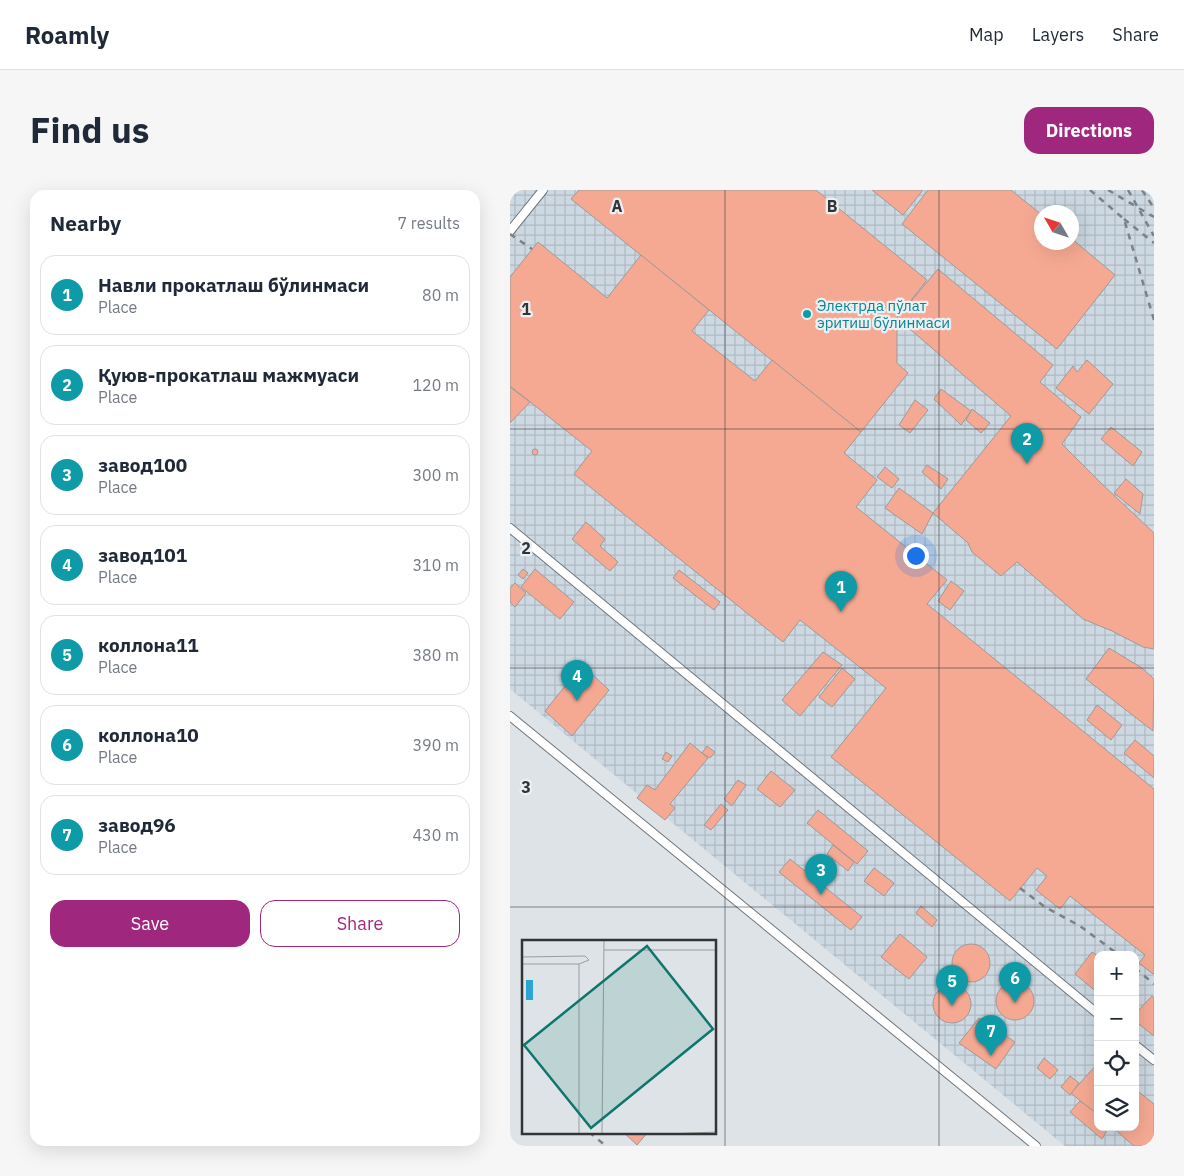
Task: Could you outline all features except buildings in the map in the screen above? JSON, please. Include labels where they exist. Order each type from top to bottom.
[{"type":"street","points":[[510,231],[543,190]]},
{"type":"street","points":[[510,528],[1094,1011]]},
{"type":"street","points":[[510,716],[1036,1146]]},
{"type":"street","points":[[1139,1048],[1154,1060]]},
{"type":"shaded area","points":[[510,190],[1154,190],[1154,1146],[1065,1146],[510,689]]},
{"type":"railway","points":[[1090,190],[1124,219],[1154,320]]},
{"type":"railway","points":[[1108,190],[1154,217]]},
{"type":"railway","points":[[1128,190],[1154,236]]},
{"type":"railway","points":[[1142,190],[1154,208]]},
{"type":"railway","points":[[1124,219],[1154,243]]},
{"type":"railway","points":[[510,234],[532,249]]},
{"type":"railway","points":[[1020,888],[1045,907],[1080,926],[1114,951]]},
{"type":"railway","points":[[1139,971],[1154,984]]},
{"type":"railway","points":[[591,1134],[606,1146]]},
{"type":"place","name":"Электрда пўлат эритиш бўлинмаси","points":[[807,314]]},
{"type":"place","name":"Қуюв-прокатлаш мажмуаси","points":[[1027,464]]},
{"type":"place","name":"Навли прокатлаш бўлинмаси","points":[[841,612]]},
{"type":"place","name":"завод101","points":[[577,701]]},
{"type":"place","name":"завод100","points":[[821,895]]},
{"type":"place","name":"коллона10","points":[[1015,1003]]},
{"type":"place","name":"коллона11","points":[[952,1006]]},
{"type":"place","name":"завод96","points":[[991,1056]]}]
